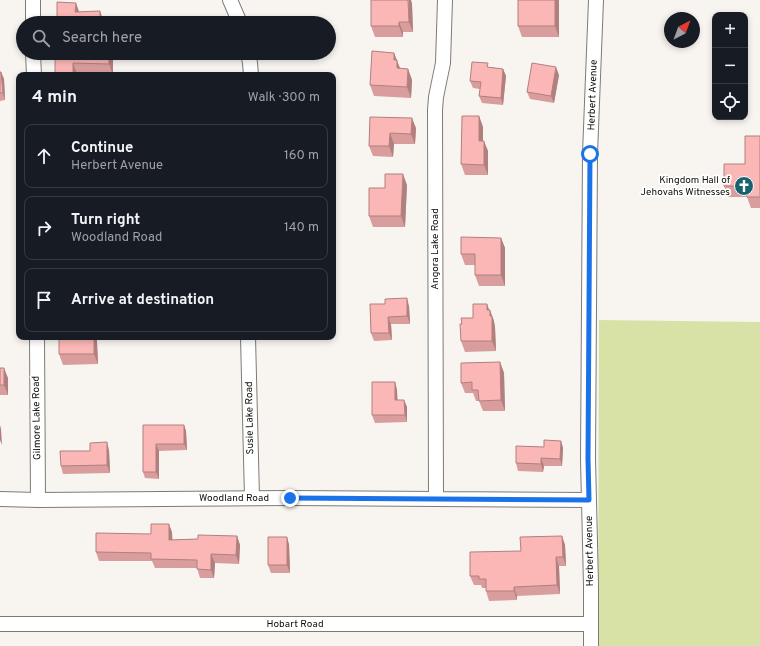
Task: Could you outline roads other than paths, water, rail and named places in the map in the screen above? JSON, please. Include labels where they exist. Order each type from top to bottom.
[{"type":"street","points":[[33,0],[33,16]]},
{"type":"street","points":[[230,0],[237,16]]},
{"type":"street","name":"Angora Lake Road","points":[[436,499],[435,110],[443,62],[445,0]]},
{"type":"street","name":"Herbert Avenue","points":[[591,646],[588,452],[590,154],[596,0]]},
{"type":"street","points":[[34,60],[34,72]]},
{"type":"street","points":[[249,60],[251,72]]},
{"type":"street","name":"Gilmore Lake Road","points":[[36,340],[38,500]]},
{"type":"street","name":"Susie Lake Road","points":[[248,340],[252,498]]},
{"type":"street","name":"Woodland Road","points":[[0,499],[252,498],[589,500]]},
{"type":"street","name":"Hobart Road","points":[[0,624],[591,624]]},
{"type":"place","name":"Kingdom Hall of Jehovahs Witnesses","points":[[744,186]]}]
